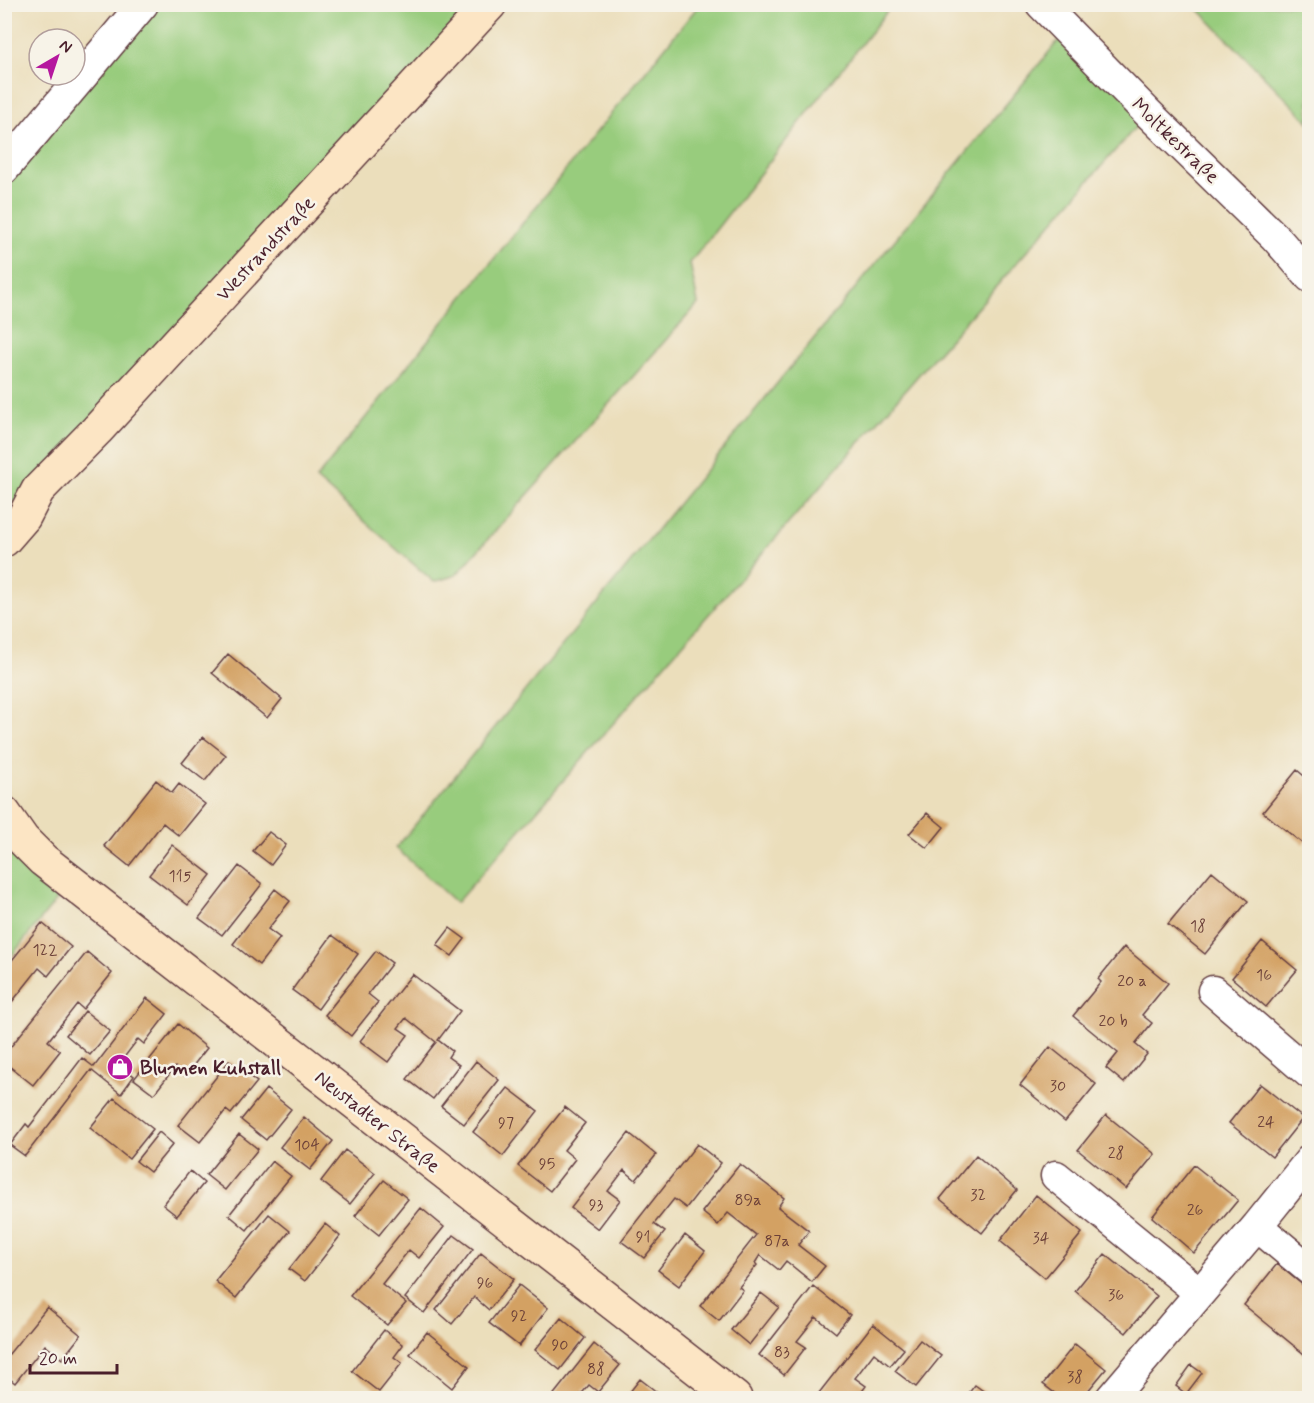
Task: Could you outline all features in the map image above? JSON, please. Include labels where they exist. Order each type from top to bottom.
[{"type":"main road","name":"Westrandstraße","points":[[4,540],[24,517],[38,490],[490,4]]},
{"type":"main road","name":"Westrandstraße","points":[[4,512],[12,504],[38,490]]},
{"type":"main road","name":"Neustadter Straße","points":[[4,813],[14,839],[735,1398]]},
{"type":"street","points":[[4,169],[143,4]]},
{"type":"street","name":"Moltkestraße","points":[[1041,4],[1275,237],[1310,277]]},
{"type":"street","points":[[1213,991],[1310,1074]]},
{"type":"street","points":[[1112,1398],[1310,1160]]},
{"type":"street","points":[[1056,1176],[1200,1293]]},
{"type":"street","points":[[1257,1226],[1310,1270]]},
{"type":"green space","points":[[142,5],[490,5],[5,512],[5,168],[73,87],[87,87],[87,70]]},
{"type":"green space","points":[[699,5],[892,5],[690,263],[698,304],[456,575],[434,582],[316,479]]},
{"type":"green space","points":[[1194,5],[1309,5],[1309,122]]},
{"type":"green space","points":[[1067,30],[1148,113],[456,903],[396,848]]},
{"type":"green space","points":[[5,838],[71,882],[5,964]]},
{"type":"building","points":[[228,654],[282,699],[267,718],[212,673]]},
{"type":"building","points":[[203,737],[226,755],[205,781],[182,763]]},
{"type":"building","points":[[1297,770],[1310,781],[1310,836],[1303,844],[1263,812]]},
{"type":"building","points":[[156,780],[172,793],[179,784],[205,804],[179,836],[163,823],[129,866],[104,846]]},
{"type":"building","points":[[927,813],[944,827],[927,848],[909,834]]},
{"type":"building","points":[[269,832],[286,845],[271,865],[253,851]]},
{"type":"building","points":[[172,845],[211,875],[188,905],[149,875]]},
{"type":"building","points":[[239,866],[262,884],[222,935],[199,918]]},
{"type":"building","points":[[1212,871],[1248,901],[1205,954],[1168,924]]},
{"type":"building","points":[[275,889],[290,901],[268,929],[280,938],[259,965],[233,944]]},
{"type":"building","points":[[42,923],[71,947],[48,976],[39,968],[4,1012],[4,970]]},
{"type":"building","points":[[450,928],[465,939],[452,956],[437,945]]},
{"type":"building","points":[[332,935],[358,954],[318,1009],[292,990]]},
{"type":"building","points":[[1262,941],[1297,970],[1266,1007],[1232,978]]},
{"type":"building","points":[[1124,947],[1168,983],[1142,1015],[1152,1023],[1135,1044],[1147,1054],[1124,1083],[1106,1068],[1118,1053],[1073,1016],[1101,982],[1098,979]]},
{"type":"building","points":[[376,951],[392,963],[368,994],[378,1002],[351,1036],[325,1015]]},
{"type":"building","points":[[87,952],[112,973],[83,1009],[77,1004],[48,1041],[60,1051],[33,1085],[4,1062],[4,1055]]},
{"type":"building","points":[[412,974],[460,1011],[438,1040],[452,1051],[448,1057],[459,1065],[433,1099],[407,1079],[436,1042],[406,1018],[398,1028],[408,1035],[388,1062],[360,1041]]},
{"type":"building","points":[[147,998],[167,1014],[144,1044],[138,1039],[119,1064],[134,1076],[121,1094],[91,1070],[25,1156],[10,1145],[26,1124],[29,1127],[82,1058],[94,1067]]},
{"type":"building","points":[[85,1011],[110,1031],[90,1055],[66,1035]]},
{"type":"building","points":[[178,1024],[207,1048],[185,1076],[175,1067],[154,1094],[134,1079]]},
{"type":"building","points":[[1050,1047],[1096,1084],[1065,1122],[1020,1085]]},
{"type":"building","points":[[229,1061],[257,1082],[231,1114],[226,1110],[200,1142],[178,1125]]},
{"type":"building","points":[[476,1061],[499,1080],[464,1124],[441,1106]]},
{"type":"building","points":[[1260,1084],[1303,1118],[1272,1157],[1229,1123]]},
{"type":"building","points":[[508,1088],[538,1111],[503,1156],[473,1132]]},
{"type":"building","points":[[266,1089],[291,1109],[266,1140],[241,1120]]},
{"type":"building","points":[[114,1098],[153,1129],[129,1159],[90,1128]]},
{"type":"building","points":[[565,1107],[585,1123],[564,1150],[575,1159],[550,1191],[518,1166]]},
{"type":"building","points":[[1106,1115],[1155,1154],[1126,1189],[1078,1150]]},
{"type":"building","points":[[304,1117],[333,1141],[310,1170],[280,1147]]},
{"type":"building","points":[[159,1132],[173,1144],[150,1172],[136,1161]]},
{"type":"building","points":[[629,1133],[656,1155],[636,1180],[624,1170],[608,1191],[620,1200],[598,1229],[571,1208]]},
{"type":"building","points":[[239,1134],[258,1149],[225,1190],[206,1175]]},
{"type":"building","points":[[697,1144],[721,1163],[686,1208],[674,1199],[654,1224],[665,1232],[644,1258],[621,1241]]},
{"type":"building","points":[[345,1150],[375,1173],[350,1204],[321,1181]]},
{"type":"building","points":[[976,1155],[1017,1190],[982,1233],[940,1199]]},
{"type":"building","points":[[272,1161],[291,1176],[247,1230],[229,1215]]},
{"type":"building","points":[[740,1164],[784,1198],[778,1207],[809,1231],[798,1245],[825,1266],[812,1282],[786,1261],[779,1270],[760,1255],[755,1263],[757,1265],[739,1287],[743,1290],[719,1321],[700,1306],[756,1235],[728,1213],[718,1225],[702,1212]]},
{"type":"building","points":[[1194,1165],[1238,1200],[1194,1253],[1152,1217]]},
{"type":"building","points":[[190,1171],[204,1183],[177,1216],[163,1205]]},
{"type":"building","points":[[384,1180],[408,1199],[379,1235],[355,1216]]},
{"type":"building","points":[[1036,1195],[1082,1233],[1045,1278],[1000,1241]]},
{"type":"building","points":[[421,1208],[444,1227],[419,1258],[409,1250],[382,1284],[406,1303],[387,1325],[350,1296]]},
{"type":"building","points":[[269,1214],[290,1231],[236,1298],[215,1281]]},
{"type":"building","points":[[325,1224],[340,1236],[305,1281],[289,1269]]},
{"type":"building","points":[[454,1235],[473,1249],[424,1313],[405,1298]]},
{"type":"building","points":[[685,1235],[705,1251],[679,1286],[658,1270]]},
{"type":"building","points":[[481,1253],[514,1279],[489,1310],[474,1297],[452,1324],[436,1310]]},
{"type":"building","points":[[1105,1254],[1157,1296],[1126,1333],[1075,1291]]},
{"type":"building","points":[[1277,1264],[1310,1291],[1310,1359],[1244,1305]]},
{"type":"building","points":[[519,1285],[548,1308],[519,1346],[489,1323]]},
{"type":"building","points":[[813,1286],[850,1315],[836,1333],[816,1317],[797,1341],[806,1347],[784,1375],[759,1355]]},
{"type":"building","points":[[761,1293],[779,1307],[749,1345],[731,1330]]},
{"type":"building","points":[[47,1307],[81,1335],[62,1359],[45,1345],[15,1383],[4,1374],[4,1360]]},
{"type":"building","points":[[561,1318],[585,1338],[560,1370],[535,1350]]},
{"type":"building","points":[[873,1324],[904,1349],[890,1366],[874,1353],[855,1378],[866,1386],[857,1398],[815,1398]]},
{"type":"building","points":[[384,1330],[403,1345],[394,1357],[402,1363],[379,1392],[352,1371]]},
{"type":"building","points":[[427,1332],[469,1366],[452,1388],[410,1354]]},
{"type":"building","points":[[920,1340],[941,1356],[916,1387],[895,1371]]},
{"type":"building","points":[[594,1344],[620,1365],[598,1392],[589,1385],[578,1398],[551,1398]]},
{"type":"building","points":[[1075,1344],[1106,1369],[1082,1398],[1061,1398],[1043,1384]]},
{"type":"building","points":[[1191,1365],[1202,1373],[1186,1394],[1176,1386]]},
{"type":"building","points":[[640,1379],[662,1396],[660,1398],[625,1398]]},
{"type":"building","points":[[975,1385],[993,1398],[965,1398]]},
{"type":"place","name":"Blumen Kuhstall","points":[[120,1067]]}]
